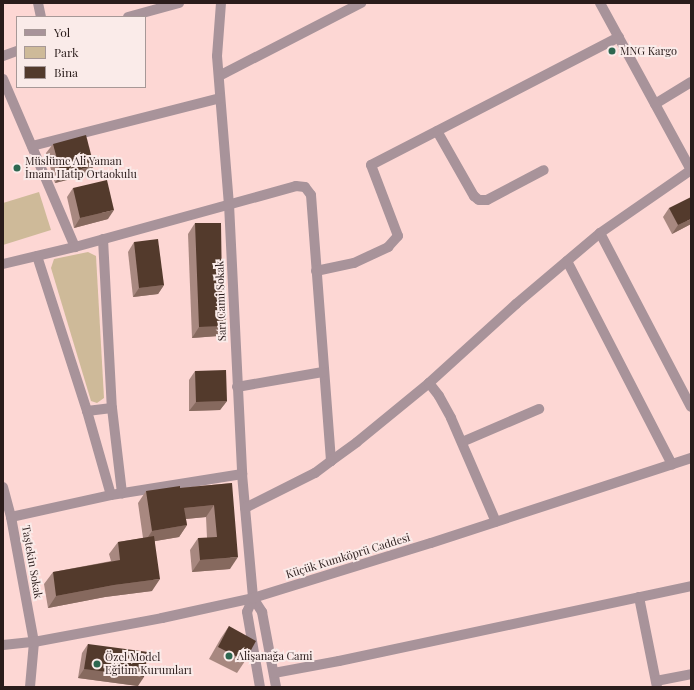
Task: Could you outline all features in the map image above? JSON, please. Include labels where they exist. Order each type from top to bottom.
[{"type":"street","points":[[38,3],[41,16]]},
{"type":"street","points":[[132,16],[179,3]]},
{"type":"street","name":"Sarı Cami Sokak","points":[[221,3],[217,56],[229,204],[242,474],[253,598],[262,612],[276,687]]},
{"type":"street","points":[[219,76],[361,3]]},
{"type":"street","points":[[245,508],[315,473],[357,442],[428,383],[516,304],[600,233],[691,170],[600,3]]},
{"type":"street","points":[[316,271],[354,263],[388,247],[398,236],[371,165],[619,37]]},
{"type":"street","points":[[3,56],[16,51]]},
{"type":"street","points":[[3,79],[75,247]]},
{"type":"street","points":[[655,104],[691,82]]},
{"type":"street","points":[[32,146],[220,98]]},
{"type":"street","points":[[437,131],[474,196],[479,200],[487,200],[544,170]]},
{"type":"street","points":[[3,264],[75,247],[296,186],[305,188],[311,195],[323,372],[331,461]]},
{"type":"street","points":[[600,233],[691,407]]},
{"type":"street","points":[[103,239],[112,408],[122,493]]},
{"type":"street","points":[[37,256],[87,411],[111,495]]},
{"type":"street","points":[[567,261],[672,464]]},
{"type":"street","points":[[237,387],[323,372]]},
{"type":"street","points":[[428,383],[439,396],[462,442],[496,522]]},
{"type":"street","points":[[87,411],[112,408]]},
{"type":"street","points":[[462,442],[539,409]]},
{"type":"street","name":"Küçük Kumköprü Caddesi","points":[[3,645],[34,642],[162,618],[253,598],[496,522],[691,458]]},
{"type":"street","points":[[11,517],[111,495],[242,474]]},
{"type":"street","name":"Taştekin Sokak","points":[[3,487],[11,517],[34,642],[30,687]]},
{"type":"street","points":[[274,673],[339,661],[691,586]]},
{"type":"street","points":[[639,597],[657,684],[691,674]]},
{"type":"street","name":"Sarı Cami Sokak","points":[[253,598],[247,612],[260,687]]},
{"type":"green space","points":[[39,192],[51,230],[3,245],[3,203]]},
{"type":"green space","points":[[88,252],[96,256],[104,398],[97,403],[91,401],[51,268],[54,259]]},
{"type":"building","points":[[86,135],[94,166],[61,174],[53,144]]},
{"type":"building","points":[[107,180],[114,210],[80,218],[73,188]]},
{"type":"building","points":[[691,197],[691,219],[678,225],[669,208]]},
{"type":"building","points":[[195,223],[221,223],[222,290],[224,289],[226,326],[199,327]]},
{"type":"building","points":[[158,239],[164,285],[139,288],[134,242]]},
{"type":"building","points":[[226,370],[227,401],[196,402],[195,371]]},
{"type":"building","points":[[232,483],[238,557],[200,560],[198,538],[217,537],[214,505],[184,508],[187,525],[152,531],[146,491],[180,486],[180,488]]},
{"type":"building","points":[[154,536],[160,579],[114,585],[56,596],[53,572],[120,560],[118,542]]},
{"type":"building","points":[[229,626],[256,641],[245,661],[218,647]]},
{"type":"building","points":[[88,644],[148,652],[144,677],[84,669]]},
{"type":"place","name":"MNG Kargo","points":[[612,51]]},
{"type":"place","name":"Müslüme Ali Yaman İmam Hatip Ortaokulu","points":[[17,168]]},
{"type":"place","name":"Alişanağa Cami","points":[[229,656]]},
{"type":"place","name":"Özel Model Eğitim Kurumları","points":[[97,664]]}]
